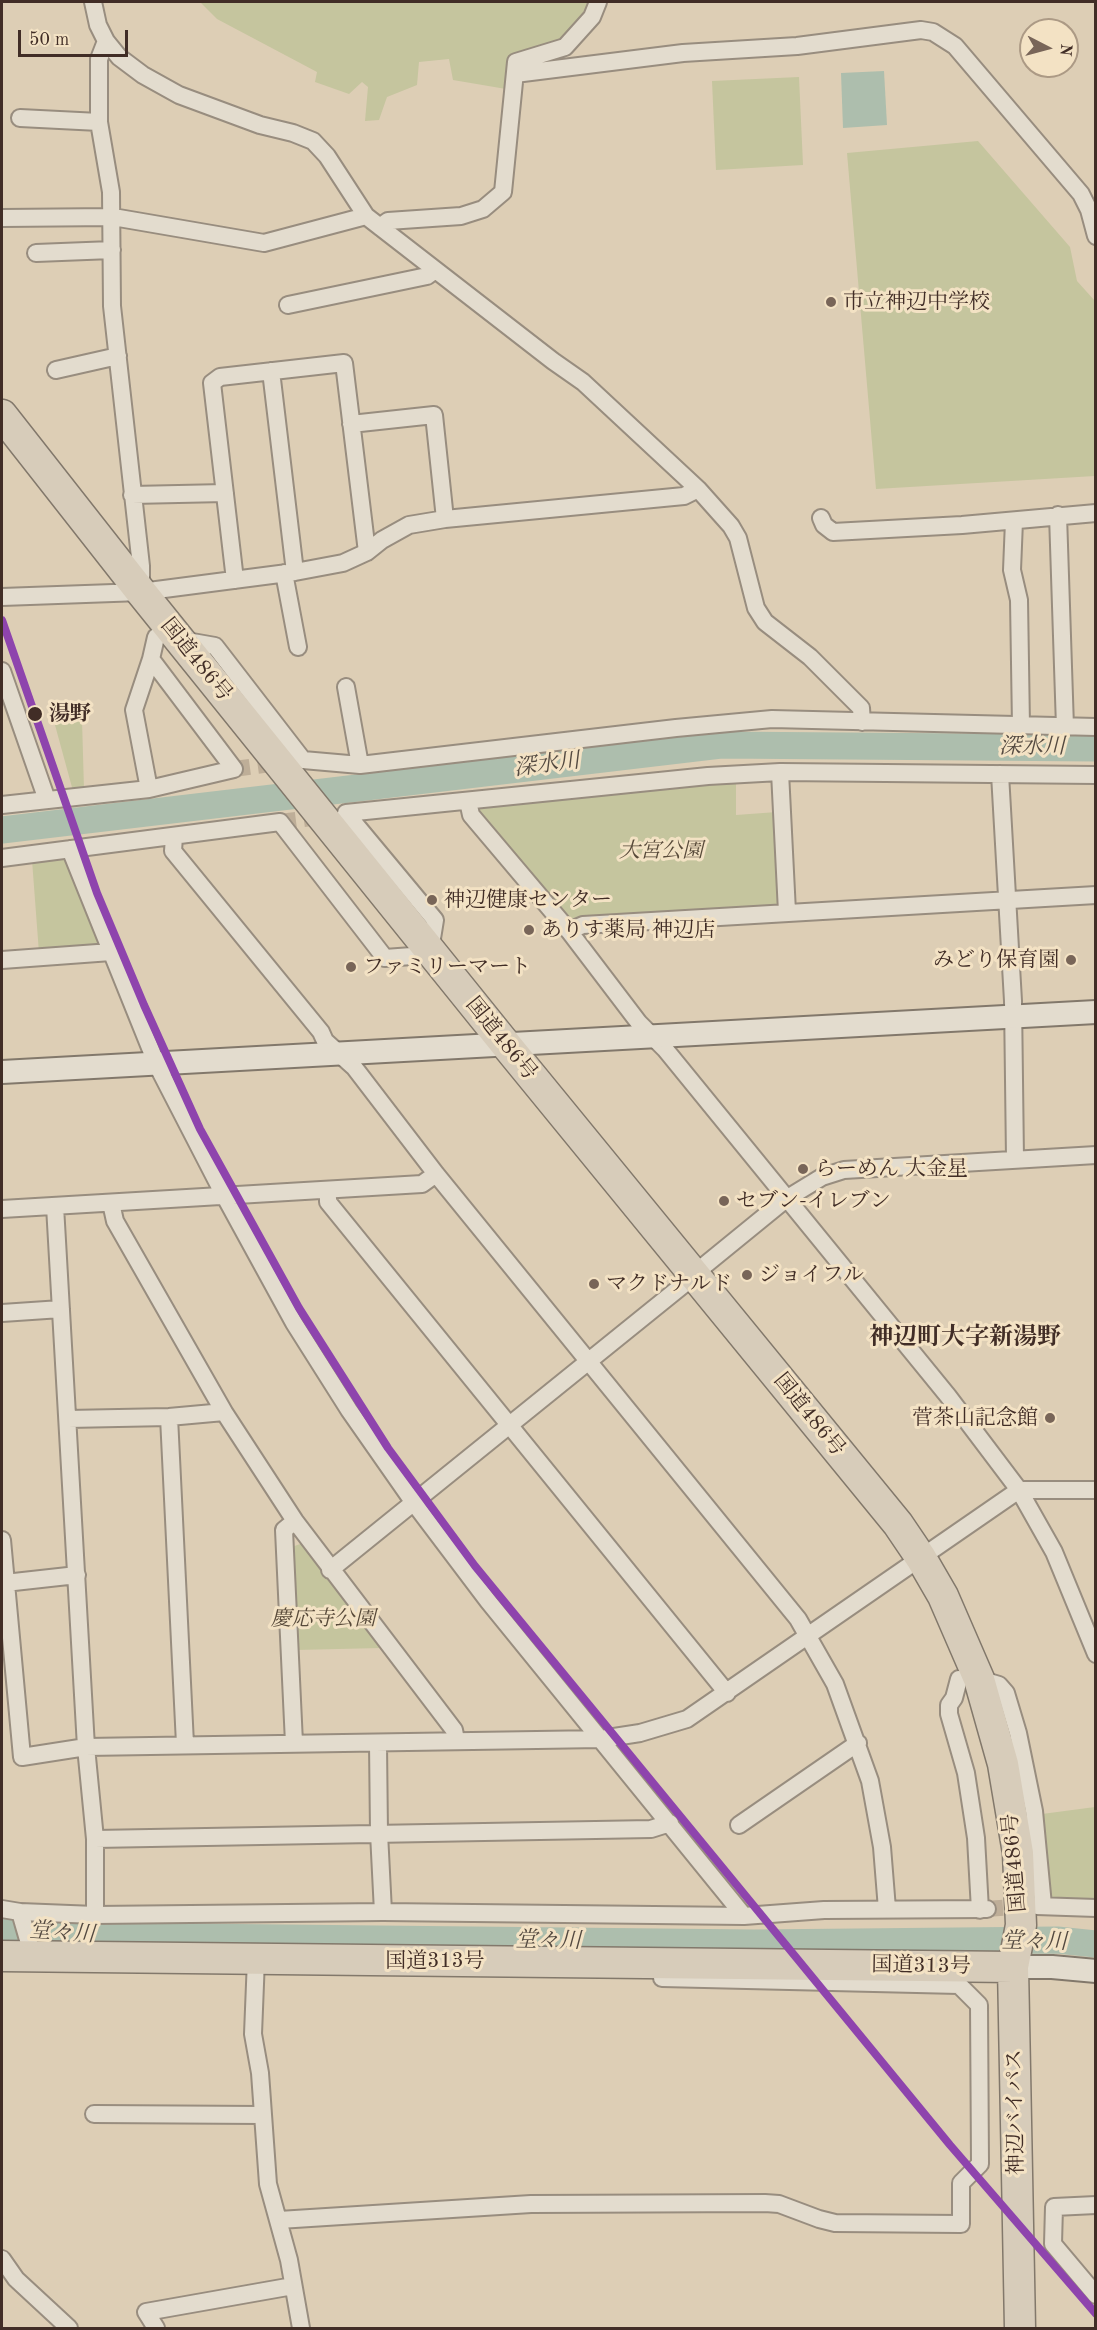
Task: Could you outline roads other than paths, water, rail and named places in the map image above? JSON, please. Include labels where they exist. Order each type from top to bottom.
[{"type":"highway","name":"国道486号","points":[[2,415],[130,591],[162,645],[308,812],[688,1280],[898,1524],[915,1563],[943,1596],[969,1679],[1003,1764],[1018,1853],[1004,1935]]},
{"type":"highway","name":"国道486号","points":[[2,441],[130,591]]},
{"type":"highway","name":"国道313号","points":[[2,1956],[31,1950],[256,1959],[579,1962],[1004,1935]]},
{"type":"highway","name":"神辺バイパス","points":[[1004,1935],[1020,2328]]},
{"type":"street","points":[[93,2],[98,25],[106,41],[119,57],[143,75],[179,95],[260,125],[293,133],[313,141],[327,156],[366,216],[583,382],[698,489],[731,526],[738,538],[756,608],[765,622],[810,657],[861,708],[862,723]]},
{"type":"street","points":[[380,227],[388,221],[461,216],[483,209],[503,192],[516,62],[565,47],[592,17],[598,2]]},
{"type":"street","points":[[515,74],[683,53],[797,46],[921,30],[933,32],[955,46],[1081,194],[1089,210],[1095,236]]},
{"type":"street","points":[[106,41],[99,59],[99,122],[111,192],[112,306],[141,567],[130,591]]},
{"type":"street","points":[[20,118],[99,122]]},
{"type":"street","points":[[2,218],[113,218],[264,243],[366,216]]},
{"type":"street","points":[[36,253],[112,250]]},
{"type":"street","points":[[288,305],[427,276],[435,270]]},
{"type":"street","points":[[56,370],[118,356]]},
{"type":"street","points":[[235,580],[213,383],[220,377],[345,363],[367,552]]},
{"type":"street","points":[[271,371],[298,647]]},
{"type":"street","points":[[351,424],[434,415],[445,519]]},
{"type":"street","points":[[2,597],[130,591],[289,572],[343,563],[367,552],[408,525],[445,519],[684,496],[698,489]]},
{"type":"street","points":[[132,495],[225,494]]},
{"type":"street","points":[[821,518],[824,525],[833,532],[1014,521],[1095,513]]},
{"type":"street","points":[[1058,515],[1065,727]]},
{"type":"street","points":[[1014,521],[1012,570],[1019,600],[1021,726]]},
{"type":"street","points":[[162,645],[215,646],[303,760],[360,765],[772,719],[1095,727]]},
{"type":"street","points":[[2,805],[149,789],[234,769],[162,645]]},
{"type":"street","points":[[149,789],[134,710],[162,645]]},
{"type":"street","points":[[2,671],[47,800]]},
{"type":"street","points":[[346,687],[360,765]]},
{"type":"street","points":[[780,772],[787,912]]},
{"type":"street","points":[[2,858],[280,822],[385,958],[421,954],[435,920],[346,813],[708,776],[780,772],[1095,775]]},
{"type":"street","points":[[1000,774],[1014,1017],[1015,1159]]},
{"type":"street","points":[[468,801],[471,815],[569,931],[639,1023],[665,1049],[948,1396],[1019,1490],[1089,1618],[1095,1654]]},
{"type":"street","points":[[174,837],[172,851],[321,1032],[325,1041],[354,1067],[436,1174],[590,1360],[798,1619],[835,1684],[870,1781],[882,1847],[886,1909]]},
{"type":"street","points":[[70,849],[157,1065],[294,1323],[349,1410],[414,1503],[488,1601],[744,1916]]},
{"type":"street","points":[[569,931],[583,925],[1095,894]]},
{"type":"street","points":[[2,960],[111,952]]},
{"type":"street","points":[[2,1072],[1095,1012]]},
{"type":"street","points":[[330,1570],[510,1426],[786,1199],[822,1177],[844,1170],[1095,1155]]},
{"type":"street","points":[[2,1209],[422,1184],[436,1174]]},
{"type":"street","points":[[328,1191],[328,1202],[727,1693]]},
{"type":"street","points":[[111,1203],[115,1221],[224,1412],[295,1521],[330,1570],[454,1730],[456,1740]]},
{"type":"street","points":[[55,1206],[86,1747],[95,1839],[95,1915]]},
{"type":"street","points":[[2,1313],[61,1310]]},
{"type":"street","points":[[68,1419],[169,1417],[224,1412]]},
{"type":"street","points":[[169,1417],[185,1744]]},
{"type":"street","points":[[2,1540],[22,1757],[86,1747],[601,1739],[640,1733],[687,1719],[1019,1490],[1095,1490]]},
{"type":"street","points":[[294,1743],[284,1530],[295,1521]]},
{"type":"street","points":[[5,1583],[77,1575]]},
{"type":"street","points":[[1004,1935],[976,1838],[966,1773],[949,1714],[954,1698],[969,1679],[999,1685],[1006,1693],[1018,1733],[1034,1811],[1040,1905],[1095,1908]]},
{"type":"street","points":[[739,1825],[858,1743]]},
{"type":"street","points":[[378,1744],[383,1912]]},
{"type":"street","points":[[95,1839],[651,1829],[670,1823]]},
{"type":"street","points":[[2,1909],[21,1917],[383,1912],[744,1916],[824,1910],[886,1909],[1004,1935],[1052,1967],[1095,1971]]},
{"type":"street","points":[[21,1917],[31,1950]]},
{"type":"street","points":[[256,1959],[253,2034],[260,2073],[268,2184],[279,2220],[300,2328]]},
{"type":"street","points":[[279,2220],[531,2204],[765,2203],[779,2204],[836,2223],[961,2224],[961,2184],[980,2164],[979,2004],[959,1985],[618,1976],[579,1962]]},
{"type":"street","points":[[94,2114],[262,2115]]},
{"type":"street","points":[[1095,2205],[1054,2207],[1053,2244],[1095,2295]]},
{"type":"street","points":[[2,2259],[16,2279],[69,2328]]},
{"type":"street","points":[[156,2328],[146,2312],[293,2286]]},
{"type":"waterway","name":"深水川","points":[[2,830],[721,745],[1096,748]]},
{"type":"waterway","name":"堂々川","points":[[2,1927],[15,1932],[97,1936],[754,1943],[1057,1940],[1096,1944]]},
{"type":"tunnel","points":[[234,769],[285,762]]},
{"type":"tunnel","points":[[280,822],[327,816]]},
{"type":"tunnel","points":[[987,1909],[1027,1906]]},
{"type":"place","name":"市立神辺中学校","points":[[831,302]]},
{"type":"place","name":"湯野","points":[[35,714]]},
{"type":"place","name":"神辺健康センター","points":[[432,900]]},
{"type":"place","name":"ありす薬局 神辺店","points":[[529,930]]},
{"type":"place","name":"みどり保育園","points":[[1071,960]]},
{"type":"place","name":"ファミリーマート","points":[[351,967]]},
{"type":"place","name":"らーめん 大金星","points":[[803,1169]]},
{"type":"place","name":"セブン-イレブン","points":[[724,1201]]},
{"type":"place","name":"ジョイフル","points":[[747,1275]]},
{"type":"place","name":"マクドナルド","points":[[594,1284]]},
{"type":"place","name":"菅茶山記念館","points":[[1050,1418]]},
{"type":"district","name":"神辺町大字新湯野","points":[[965,1338]]},
{"type":"park label","name":"大宮公園","points":[[661,851]]},
{"type":"park label","name":"慶応寺公園","points":[[323,1619]]}]
